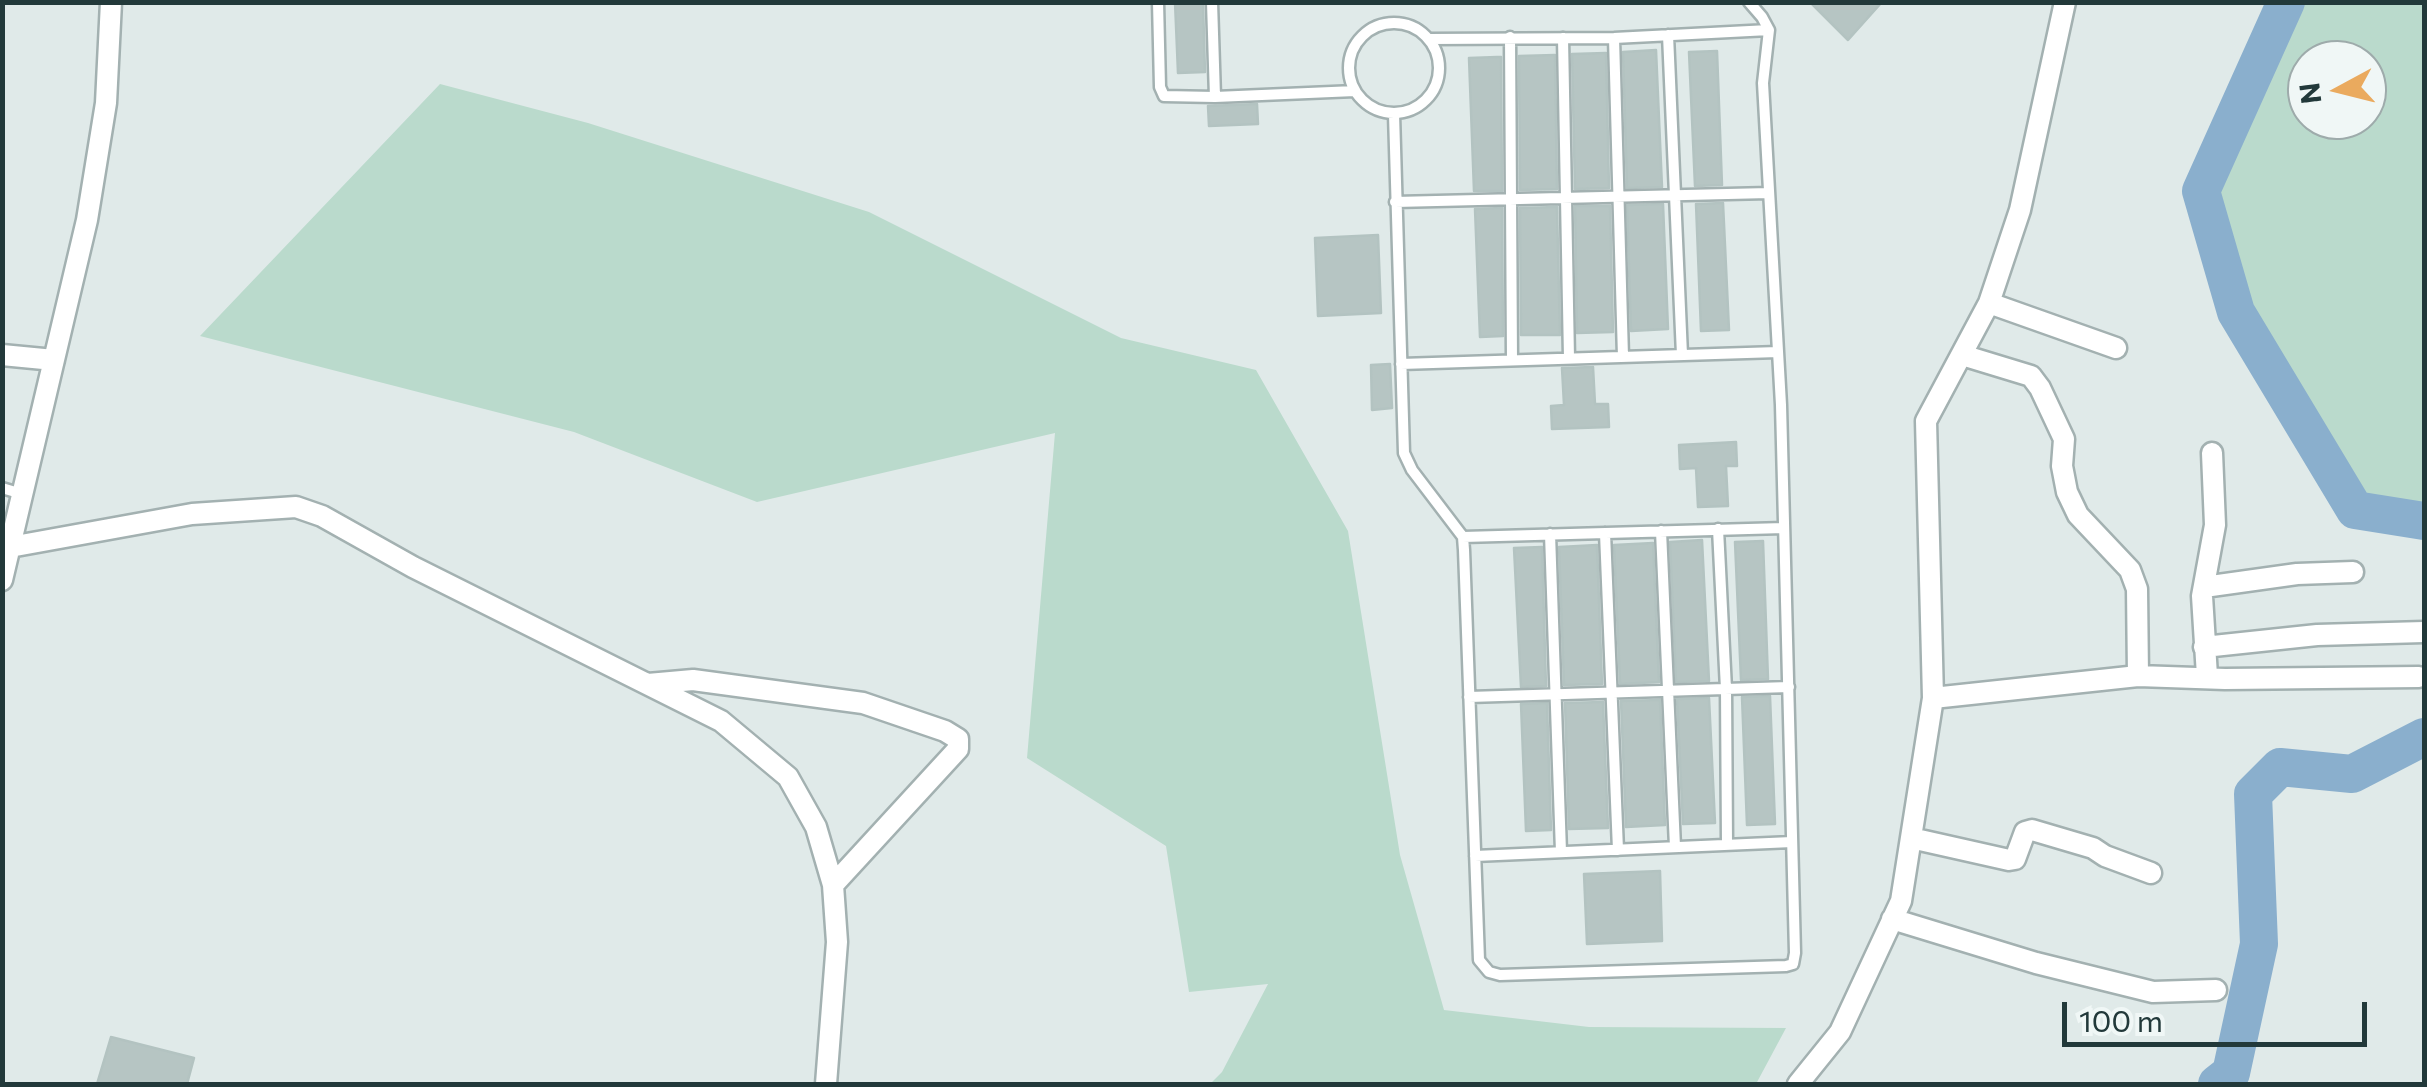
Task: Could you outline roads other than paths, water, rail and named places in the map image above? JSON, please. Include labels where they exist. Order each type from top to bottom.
[{"type":"street","points":[[2,580],[10,547],[13,491],[54,360],[87,220],[102,123],[111,2]]},
{"type":"street","points":[[1798,1084],[1840,1032],[1901,902],[1933,698],[1926,421],[1988,303],[2020,210],[2065,2]]},
{"type":"street","points":[[1988,303],[2116,348]]},
{"type":"street","points":[[2,355],[54,360]]},
{"type":"street","points":[[1962,355],[2031,376],[2040,388],[2064,439],[2062,466],[2067,492],[2078,515],[2130,570],[2137,589],[2138,676]]},
{"type":"street","points":[[2207,676],[2204,587],[2215,525],[2212,453]]},
{"type":"street","points":[[10,547],[192,514],[296,507],[322,516],[721,722],[788,777],[816,827],[834,884],[837,942],[826,1084]]},
{"type":"street","points":[[2204,587],[2297,574],[2353,572]]},
{"type":"street","points":[[2204,647],[2317,635],[2424,632]]},
{"type":"street","points":[[1933,698],[2138,676],[2419,678]]},
{"type":"street","points":[[647,684],[693,680],[863,703],[958,739],[958,749],[834,884]]},
{"type":"street","points":[[1911,838],[2009,860],[2015,859],[2025,832],[2032,830],[2093,848],[2152,873]]},
{"type":"street","points":[[1892,919],[2036,963],[2153,992],[2216,990]]},
{"type":"lane","points":[[1158,2],[1160,87],[1164,96],[1355,91]]},
{"type":"lane","points":[[1212,2],[1215,97]]},
{"type":"lane","points":[[1394,114],[1404,452],[1412,470],[1463,537],[1479,960],[1488,972],[1500,974],[1793,964],[1778,352],[1762,83],[1768,30],[1749,2]]},
{"type":"lane","points":[[1393,22],[1413,26],[1430,39],[1439,57],[1436,88],[1423,104],[1394,114],[1376,110],[1355,91],[1350,60],[1364,34],[1393,22]]},
{"type":"lane","points":[[1430,39],[1614,38],[1768,30]]},
{"type":"lane","points":[[1668,35],[1682,355]]},
{"type":"lane","points":[[1510,37],[1512,360]]},
{"type":"lane","points":[[1563,38],[1569,358]]},
{"type":"lane","points":[[1614,38],[1623,357]]},
{"type":"lane","points":[[1395,202],[1769,193]]},
{"type":"lane","points":[[1402,364],[1778,352]]},
{"type":"lane","points":[[1463,537],[1784,528]]},
{"type":"lane","points":[[1718,529],[1726,689],[1727,845]]},
{"type":"lane","points":[[1661,531],[1674,847]]},
{"type":"lane","points":[[1605,533],[1618,850]]},
{"type":"lane","points":[[1550,534],[1561,852]]},
{"type":"lane","points":[[1469,697],[1789,687]]},
{"type":"lane","points":[[1475,856],[1792,842]]},
{"type":"waterway","points":[[2286,2],[2201,191],[2236,312],[2355,510],[2424,521]]},
{"type":"waterway","points":[[2217,1084],[2231,1073],[2259,944],[2253,794],[2280,767],[2352,774],[2424,737]]}]
